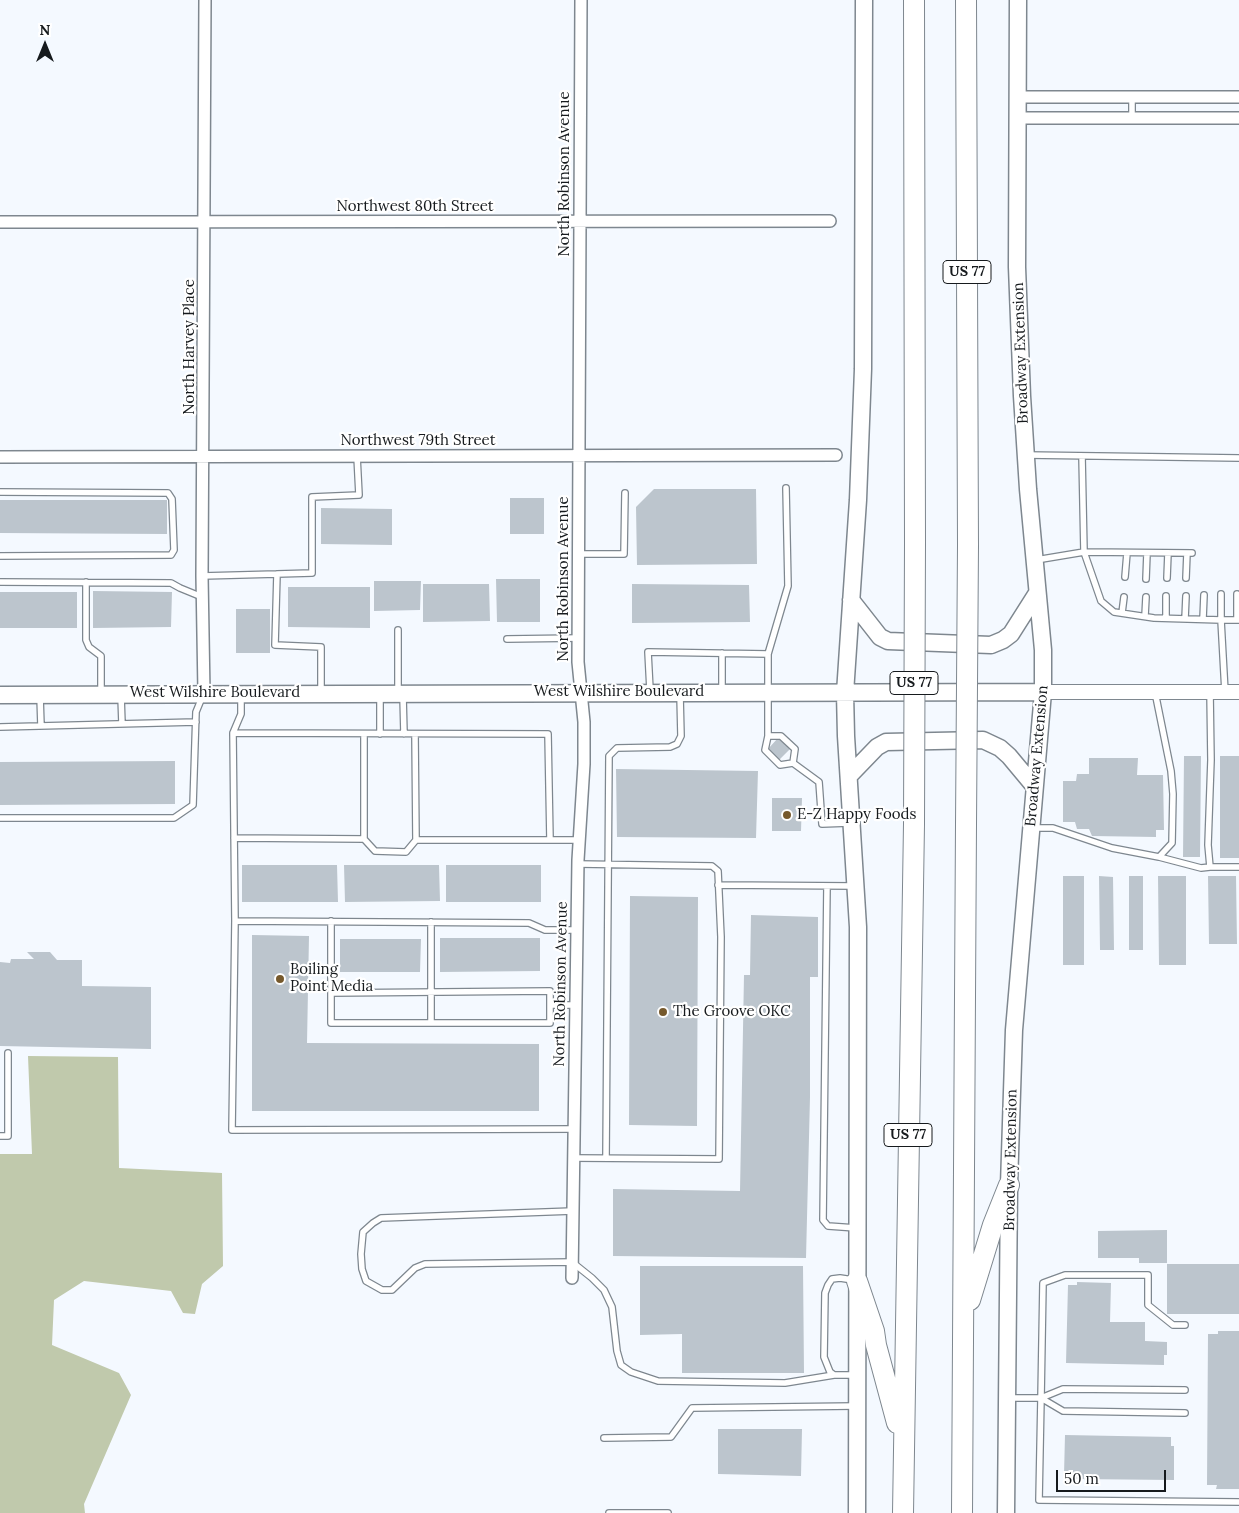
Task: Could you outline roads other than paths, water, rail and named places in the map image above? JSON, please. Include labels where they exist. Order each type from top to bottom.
[{"type":"highway","name":"US 77","points":[[903,1513],[914,824],[914,0]]},
{"type":"highway","name":"US 77","points":[[962,1513],[968,545],[966,0]]},
{"type":"highway","points":[[964,1321],[993,1225],[1010,1185]]},
{"type":"highway","points":[[857,1281],[874,1331],[903,1447]]},
{"type":"main road","points":[[857,1513],[858,927],[845,693],[858,500],[863,368],[864,0]]},
{"type":"main road","name":"Broadway Extension","points":[[1006,1513],[1014,1030],[1043,692],[1043,650],[1034,561],[1022,396],[1017,267],[1018,0]]},
{"type":"main road","points":[[851,600],[880,637],[888,641],[991,645],[1011,634],[1037,593]]},
{"type":"main road","name":"West Wilshire Boulevard","points":[[0,694],[1043,692]]},
{"type":"main road","points":[[849,776],[877,746],[886,742],[983,740],[1000,748],[1010,756],[1034,786]]},
{"type":"street","name":"North Harvey Place","points":[[204,693],[202,576],[205,0]]},
{"type":"street","name":"North Robinson Avenue","points":[[572,1278],[578,840],[584,747],[584,722],[578,662],[581,0]]},
{"type":"street","points":[[1018,97],[1239,97]]},
{"type":"street","points":[[1018,118],[1239,118]]},
{"type":"street","name":"Northwest 80th Street","points":[[0,222],[830,221]]},
{"type":"street","name":"Northwest 79th Street","points":[[0,457],[836,455]]},
{"type":"street","name":"West Wilshire Boulevard","points":[[1043,692],[1232,692]]},
{"type":"lane","points":[[1132,97],[1132,119]]},
{"type":"lane","points":[[1026,455],[1239,458]]},
{"type":"lane","points":[[202,576],[312,573],[312,497],[358,495],[357,456]]},
{"type":"lane","points":[[1082,456],[1084,552],[1101,601],[1114,612],[1166,618],[1238,620],[1237,594]]},
{"type":"lane","points":[[786,488],[788,586],[768,654],[768,736],[765,750],[780,765],[793,763],[819,782],[822,824],[852,823]]},
{"type":"lane","points":[[0,492],[168,493],[172,499],[174,550],[172,555],[0,556]]},
{"type":"lane","points":[[579,554],[624,554],[625,493]]},
{"type":"lane","points":[[1034,561],[1084,552],[1189,553],[1186,578]]},
{"type":"lane","points":[[1125,577],[1127,552]]},
{"type":"lane","points":[[1146,579],[1147,552]]},
{"type":"lane","points":[[1168,553],[1168,578]]},
{"type":"lane","points":[[277,574],[275,645],[321,647],[322,693]]},
{"type":"lane","points":[[0,582],[171,582],[180,588],[203,597]]},
{"type":"lane","points":[[86,582],[86,640],[89,647],[102,656],[102,694]]},
{"type":"lane","points":[[1221,594],[1221,620],[1232,692]]},
{"type":"lane","points":[[1166,596],[1166,618]]},
{"type":"lane","points":[[1185,619],[1186,596]]},
{"type":"lane","points":[[1203,619],[1204,596]]},
{"type":"lane","points":[[1122,613],[1124,597]]},
{"type":"lane","points":[[1145,616],[1146,597]]},
{"type":"lane","points":[[398,630],[404,734]]},
{"type":"lane","points":[[507,639],[579,638]]},
{"type":"lane","points":[[650,693],[648,652],[768,654]]},
{"type":"lane","points":[[722,653],[722,692]]},
{"type":"lane","points":[[1156,692],[1171,771],[1173,794],[1172,843],[1160,857]]},
{"type":"lane","points":[[1210,692],[1211,760],[1208,845],[1210,867]]},
{"type":"lane","points":[[0,818],[174,818],[193,805],[196,712],[204,693]]},
{"type":"lane","points":[[241,693],[241,714],[233,733],[235,920],[232,1130],[575,1129]]},
{"type":"lane","points":[[380,693],[380,734]]},
{"type":"lane","points":[[606,1158],[609,756],[617,748],[670,747],[677,744],[681,736],[679,693]]},
{"type":"lane","points":[[40,694],[41,726]]},
{"type":"lane","points":[[121,694],[122,724]]},
{"type":"lane","points":[[0,727],[196,722]]},
{"type":"lane","points":[[233,733],[548,734],[550,840]]},
{"type":"lane","points":[[364,734],[364,840]]},
{"type":"lane","points":[[234,838],[364,840],[375,851],[406,852],[416,840],[415,734]]},
{"type":"lane","points":[[768,736],[780,736],[795,749],[793,763]]},
{"type":"lane","points":[[1031,828],[1053,828],[1112,848],[1160,857],[1201,868],[1239,867]]},
{"type":"lane","points":[[416,840],[578,840]]},
{"type":"lane","points":[[574,1158],[719,1159],[721,937],[718,871],[712,866],[578,864]]},
{"type":"lane","points":[[718,885],[856,886]]},
{"type":"lane","points":[[827,886],[823,1220],[828,1226],[858,1228]]},
{"type":"lane","points":[[235,920],[530,924],[545,930],[577,930]]},
{"type":"lane","points":[[331,921],[331,993],[331,1023],[550,1023],[550,990],[331,993]]},
{"type":"lane","points":[[431,922],[431,1023]]},
{"type":"lane","points":[[550,1005],[576,1005]]},
{"type":"lane","points":[[0,1136],[8,1136],[8,1053]]},
{"type":"lane","points":[[573,1211],[381,1218],[372,1223],[363,1232],[361,1254],[362,1269],[366,1282],[382,1290],[392,1290],[415,1268],[424,1264],[572,1262],[604,1290],[612,1307],[621,1365],[631,1372],[658,1381],[785,1383],[834,1375],[857,1375]]},
{"type":"lane","points":[[1185,1325],[1173,1325],[1148,1305],[1148,1275],[1065,1275],[1043,1283],[1039,1500],[1239,1502]]},
{"type":"lane","points":[[834,1375],[830,1372],[824,1357],[825,1293],[832,1278],[857,1281]]},
{"type":"lane","points":[[1008,1398],[1041,1398],[1063,1389],[1185,1390]]},
{"type":"lane","points":[[1041,1398],[1063,1411],[1185,1413]]},
{"type":"lane","points":[[604,1438],[671,1437],[692,1408],[857,1406]]},
{"type":"lane","points":[[609,1512],[668,1513]]},
{"type":"place","name":"E-Z Happy Foods","points":[[787,815]]},
{"type":"place","name":"Boiling Point Media","points":[[280,979]]},
{"type":"place","name":"The Groove OKC","points":[[663,1012]]}]
